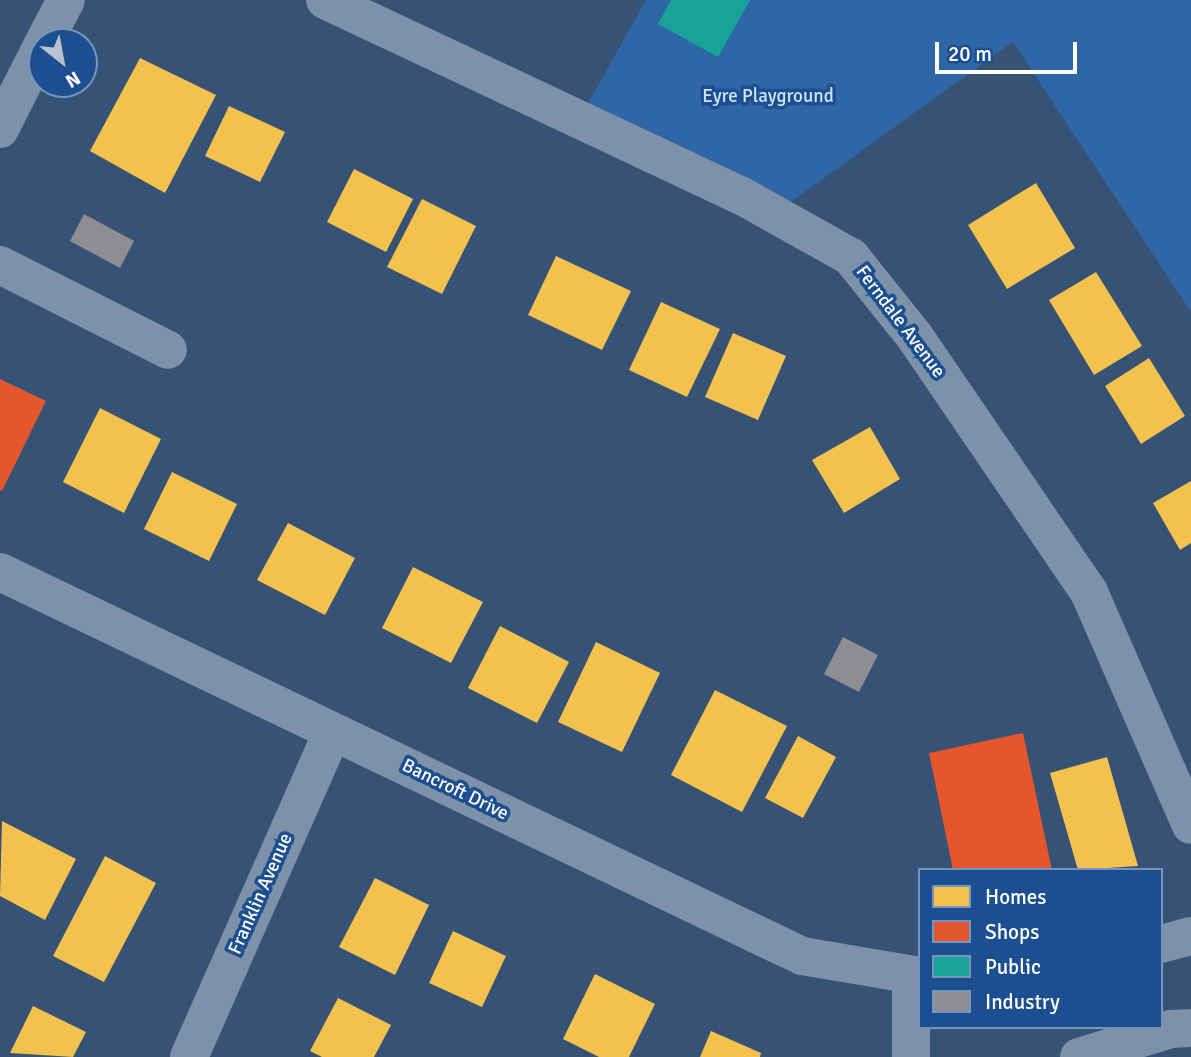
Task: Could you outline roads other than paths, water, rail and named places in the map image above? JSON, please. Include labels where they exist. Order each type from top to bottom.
[{"type":"street","points":[[51,28],[66,0]]},
{"type":"street","name":"Ferndale Avenue","points":[[325,0],[742,196],[851,257],[915,337],[1089,592],[1191,825]]},
{"type":"street","points":[[0,129],[28,74]]},
{"type":"street","points":[[0,265],[168,350]]},
{"type":"street","name":"Bancroft Drive","points":[[0,572],[802,956],[916,976]]},
{"type":"street","name":"Franklin Avenue","points":[[189,1057],[332,732]]},
{"type":"street","points":[[1163,943],[1191,936]]},
{"type":"street","points":[[911,1057],[916,976]]},
{"type":"street","points":[[1079,1057],[1171,1029],[1191,1028]]},
{"type":"park label","name":"Eyre Playground","points":[[768,97]]}]
